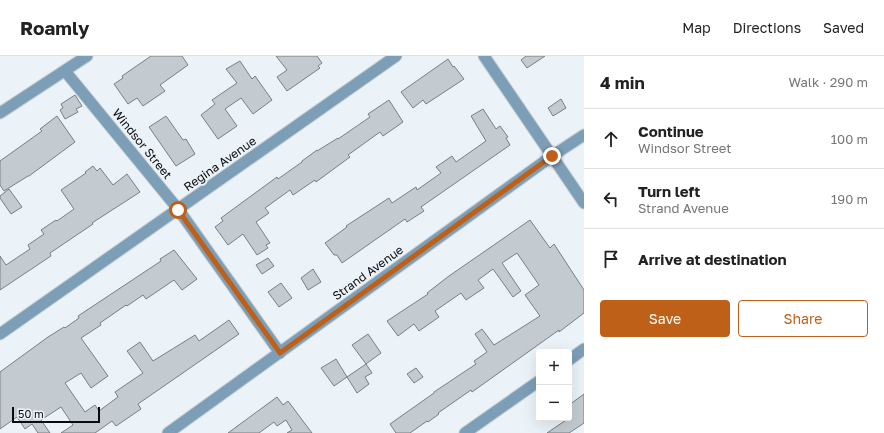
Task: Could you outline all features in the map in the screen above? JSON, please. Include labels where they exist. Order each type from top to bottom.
[{"type":"street","points":[[0,113],[87,56]]},
{"type":"street","name":"Regina Avenue","points":[[0,334],[396,56]]},
{"type":"street","points":[[484,56],[584,203]]},
{"type":"street","name":"Windsor Street","points":[[65,71],[178,210],[280,353]]},
{"type":"street","name":"Strand Avenue","points":[[168,433],[552,156],[584,135]]},
{"type":"street","points":[[572,358],[584,349]]},
{"type":"street","points":[[465,433],[536,383]]},
{"type":"building","points":[[151,56],[182,56],[188,65],[160,85],[165,91],[143,106],[137,98],[128,104],[114,84],[123,78],[122,76]]},
{"type":"building","points":[[276,56],[317,56],[322,63],[318,66],[320,68],[287,91],[277,77],[287,70]]},
{"type":"building","points":[[526,56],[545,56],[527,68],[521,60]]},
{"type":"building","points":[[448,59],[464,79],[426,104],[423,100],[413,108],[401,92]]},
{"type":"building","points":[[240,61],[252,79],[255,76],[272,100],[253,114],[241,98],[225,109],[237,126],[218,139],[201,115],[215,104],[212,100],[237,83],[226,69]]},
{"type":"building","points":[[75,95],[82,106],[76,109],[78,112],[65,119],[60,110],[63,108],[61,104]]},
{"type":"building","points":[[561,99],[566,108],[553,116],[548,108]]},
{"type":"building","points":[[389,100],[403,122],[383,136],[380,132],[348,155],[350,157],[316,182],[315,180],[293,195],[290,190],[265,208],[269,213],[256,222],[270,243],[266,245],[268,248],[257,255],[243,234],[228,245],[215,227],[223,221],[221,218],[277,177],[278,179],[317,150],[338,139],[370,117],[368,114]]},
{"type":"building","points":[[483,109],[496,129],[500,126],[508,137],[506,138],[510,145],[421,207],[424,211],[407,222],[405,219],[342,263],[337,255],[334,255],[325,243],[347,227],[346,226],[389,198],[392,203],[416,187],[417,190],[441,173],[436,167],[452,156],[456,162],[486,141],[471,116]]},
{"type":"building","points":[[57,116],[75,142],[29,176],[4,191],[0,185],[0,161],[42,131],[40,129]]},
{"type":"building","points":[[166,116],[183,140],[186,139],[195,154],[176,166],[149,127]]},
{"type":"building","points":[[93,166],[97,171],[100,168],[113,185],[127,174],[140,192],[92,223],[93,224],[50,253],[51,256],[0,290],[0,256],[6,265],[30,249],[28,245],[44,234],[41,230],[74,209],[61,190],[86,173],[85,172]]},
{"type":"building","points":[[9,189],[22,207],[11,214],[0,198],[0,196]]},
{"type":"building","points":[[530,220],[550,248],[554,244],[584,290],[584,313],[472,392],[471,390],[438,413],[439,414],[428,422],[427,421],[410,433],[396,433],[390,424],[476,364],[474,361],[487,352],[475,334],[482,329],[494,345],[540,316],[525,295],[539,285],[517,253],[502,263],[521,291],[513,297],[493,269],[478,280],[484,288],[466,300],[461,293],[435,311],[439,317],[419,331],[414,324],[398,336],[387,321],[428,294],[427,293],[449,276]]},
{"type":"building","points":[[174,250],[197,279],[182,290],[174,280],[146,299],[143,295],[100,323],[101,325],[81,338],[108,376],[91,388],[81,373],[65,383],[85,412],[95,405],[99,411],[118,397],[115,392],[143,373],[127,351],[140,342],[153,361],[195,335],[199,341],[229,320],[239,334],[138,404],[141,409],[116,426],[112,421],[95,433],[61,433],[73,425],[61,407],[41,420],[50,433],[38,433],[32,424],[25,429],[17,417],[0,429],[0,372],[48,337],[64,327],[65,328],[79,318],[78,316],[161,261],[160,259]]},
{"type":"building","points":[[268,258],[274,266],[262,274],[256,265]]},
{"type":"building","points":[[313,269],[321,282],[308,290],[301,278]]},
{"type":"building","points":[[281,283],[292,298],[279,307],[268,292]]},
{"type":"building","points":[[368,334],[381,353],[366,364],[352,345]]},
{"type":"building","points":[[336,359],[347,377],[334,386],[321,368]]},
{"type":"building","points":[[366,364],[372,373],[365,377],[369,384],[357,393],[347,377]]},
{"type":"building","points":[[416,368],[423,377],[414,383],[407,374]]},
{"type":"building","points":[[584,394],[584,423],[569,433],[547,433],[565,421],[572,421],[572,403]]},
{"type":"building","points":[[277,397],[283,405],[288,401],[312,433],[287,433],[292,430],[286,420],[277,426],[274,422],[259,433],[228,433]]},
{"type":"route","points":[[178,210],[280,353],[552,156]]}]
